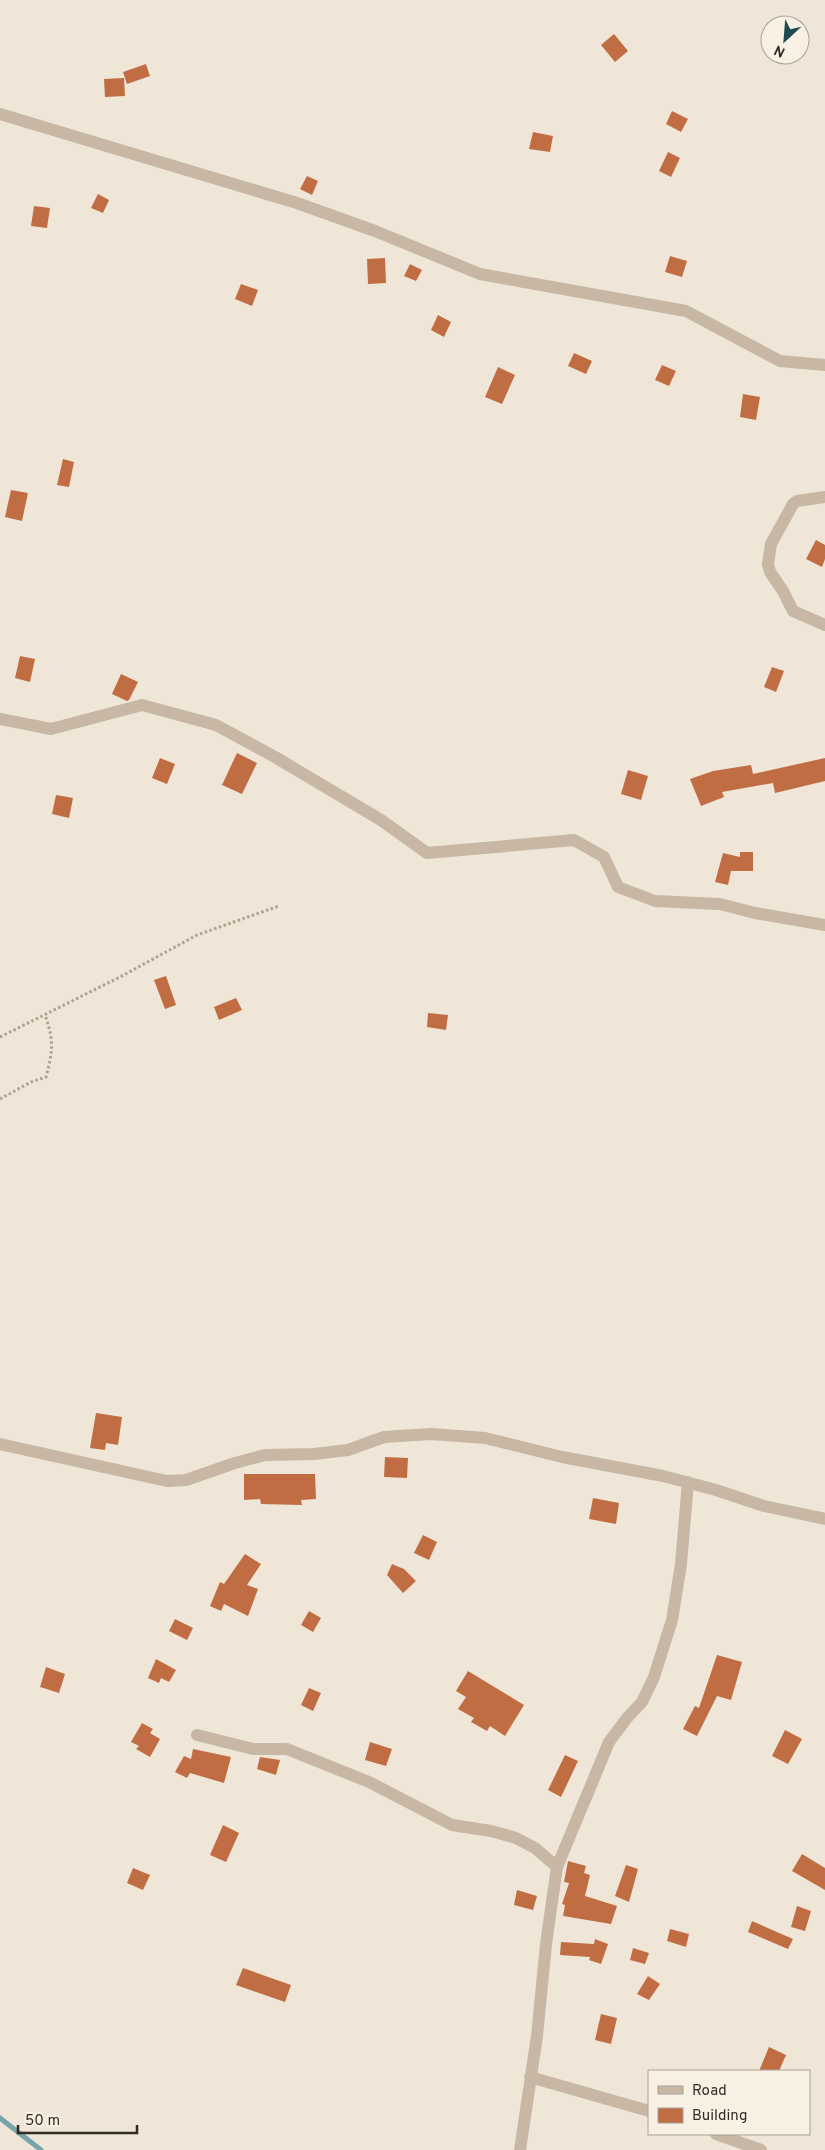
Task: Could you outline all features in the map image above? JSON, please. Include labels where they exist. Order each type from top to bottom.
[{"type":"street","points":[[0,114],[298,203],[374,231],[480,274],[686,311],[780,361],[825,365]]},
{"type":"street","points":[[825,497],[797,501],[793,504],[771,544],[768,564],[770,572],[783,591],[793,611],[825,625]]},
{"type":"street","points":[[0,719],[51,730],[142,705],[216,725],[275,757],[381,820],[426,853],[574,840],[604,857],[618,887],[655,901],[720,904],[755,913],[825,925]]},
{"type":"street","points":[[0,1444],[167,1480],[186,1480],[234,1463],[265,1455],[314,1454],[348,1450],[384,1438],[431,1434],[485,1438],[562,1457],[617,1466],[688,1482],[764,1506],[825,1519]]},
{"type":"street","points":[[520,2150],[537,2036],[546,1944],[557,1867],[609,1742],[626,1718],[642,1702],[654,1677],[672,1620],[681,1564],[688,1482]]},
{"type":"street","points":[[197,1735],[253,1749],[287,1749],[369,1782],[452,1824],[516,1838],[535,1848],[557,1867]]},
{"type":"street","points":[[530,2077],[648,2111]]},
{"type":"street","points":[[719,2135],[761,2150]]},
{"type":"path","points":[[0,1037],[120,977],[197,935],[279,906]]},
{"type":"path","points":[[0,1099],[31,1082],[46,1077],[52,1054],[52,1033],[45,1015]]},
{"type":"building","points":[[614,34],[628,51],[615,62],[601,45]]},
{"type":"building","points":[[146,64],[150,76],[127,84],[123,72]]},
{"type":"building","points":[[124,78],[125,96],[105,97],[104,79]]},
{"type":"building","points":[[672,111],[688,119],[681,132],[666,124]]},
{"type":"building","points":[[533,132],[553,136],[550,152],[529,149]]},
{"type":"building","points":[[668,152],[680,158],[671,177],[659,171]]},
{"type":"building","points":[[307,176],[318,181],[312,195],[300,189]]},
{"type":"building","points":[[98,194],[109,200],[103,213],[91,208]]},
{"type":"building","points":[[34,206],[50,208],[47,228],[31,226]]},
{"type":"building","points":[[670,256],[687,261],[682,277],[665,272]]},
{"type":"building","points":[[385,258],[386,283],[368,284],[367,259]]},
{"type":"building","points":[[410,264],[422,270],[416,281],[404,276]]},
{"type":"building","points":[[241,284],[258,290],[252,306],[235,299]]},
{"type":"building","points":[[438,315],[451,322],[444,337],[431,330]]},
{"type":"building","points":[[574,353],[592,361],[586,374],[568,366]]},
{"type":"building","points":[[662,365],[676,371],[669,386],[655,380]]},
{"type":"building","points":[[498,367],[515,375],[502,404],[485,397]]},
{"type":"building","points":[[743,394],[760,397],[756,420],[740,417]]},
{"type":"building","points":[[63,459],[74,462],[69,487],[57,485]]},
{"type":"building","points":[[11,490],[28,493],[22,521],[5,517]]},
{"type":"building","points":[[816,540],[825,545],[825,559],[822,567],[806,559]]},
{"type":"building","points":[[20,656],[35,659],[30,682],[15,678]]},
{"type":"building","points":[[772,667],[784,671],[776,692],[764,687]]},
{"type":"building","points":[[121,674],[138,682],[127,701],[112,694]]},
{"type":"building","points":[[237,753],[257,763],[242,794],[222,785]]},
{"type":"building","points":[[160,758],[175,764],[167,784],[152,778]]},
{"type":"building","points":[[825,758],[825,781],[775,793],[773,783],[722,792],[724,797],[701,806],[690,779],[713,771],[751,765],[753,774]]},
{"type":"building","points":[[628,770],[648,776],[641,800],[621,794]]},
{"type":"building","points":[[56,795],[73,798],[69,818],[52,814]]},
{"type":"building","points":[[740,852],[753,852],[753,871],[731,871],[728,885],[715,882],[723,853],[740,857]]},
{"type":"building","points":[[166,976],[176,1005],[165,1009],[154,980]]},
{"type":"building","points":[[236,998],[242,1010],[219,1020],[214,1007]]},
{"type":"building","points":[[428,1013],[448,1015],[446,1030],[427,1027]]},
{"type":"building","points":[[96,1413],[122,1417],[118,1445],[106,1443],[105,1450],[90,1448]]},
{"type":"building","points":[[385,1457],[408,1458],[407,1478],[384,1477]]},
{"type":"building","points":[[244,1474],[315,1474],[316,1499],[301,1500],[302,1505],[261,1504],[260,1499],[244,1500]]},
{"type":"building","points":[[593,1498],[619,1503],[616,1524],[589,1519]]},
{"type":"building","points":[[423,1535],[437,1542],[429,1560],[414,1553]]},
{"type":"building","points":[[245,1554],[261,1564],[247,1585],[258,1589],[248,1616],[224,1604],[221,1611],[210,1606],[220,1582],[224,1584]]},
{"type":"building","points":[[392,1564],[404,1569],[416,1581],[403,1593],[387,1575]]},
{"type":"building","points":[[309,1611],[321,1618],[313,1632],[301,1625]]},
{"type":"building","points":[[175,1619],[193,1628],[187,1640],[169,1631]]},
{"type":"building","points":[[717,1655],[742,1662],[731,1700],[717,1696],[697,1736],[683,1729],[695,1706],[699,1708]]},
{"type":"building","points":[[156,1659],[176,1670],[169,1682],[161,1678],[159,1683],[148,1678]]},
{"type":"building","points":[[46,1667],[65,1674],[59,1693],[40,1687]]},
{"type":"building","points":[[468,1671],[524,1705],[505,1736],[490,1726],[487,1731],[471,1722],[474,1718],[458,1709],[466,1697],[456,1691]]},
{"type":"building","points":[[309,1688],[321,1693],[313,1711],[301,1705]]},
{"type":"building","points":[[142,1723],[153,1729],[150,1733],[160,1739],[150,1757],[136,1749],[139,1746],[131,1742]]},
{"type":"building","points":[[785,1730],[802,1739],[788,1764],[772,1756]]},
{"type":"building","points":[[370,1742],[392,1749],[386,1766],[365,1760]]},
{"type":"building","points":[[193,1749],[231,1757],[224,1783],[190,1773],[187,1778],[175,1772],[184,1756],[191,1759]]},
{"type":"building","points":[[565,1755],[578,1761],[561,1797],[548,1790]]},
{"type":"building","points":[[260,1757],[280,1760],[276,1775],[257,1769]]},
{"type":"building","points":[[223,1825],[239,1833],[226,1862],[210,1855]]},
{"type":"building","points":[[802,1854],[825,1868],[825,1890],[792,1871]]},
{"type":"building","points":[[568,1861],[586,1866],[584,1873],[590,1875],[585,1896],[617,1906],[611,1924],[563,1916],[565,1905],[562,1904],[569,1883],[564,1882]]},
{"type":"building","points":[[626,1865],[638,1869],[629,1902],[615,1896]]},
{"type":"building","points":[[133,1868],[150,1875],[143,1890],[127,1883]]},
{"type":"building","points":[[517,1890],[537,1896],[533,1910],[514,1905]]},
{"type":"building","points":[[797,1906],[811,1911],[805,1931],[791,1927]]},
{"type":"building","points":[[752,1921],[793,1939],[788,1949],[748,1932]]},
{"type":"building","points":[[670,1929],[689,1934],[686,1947],[667,1941]]},
{"type":"building","points":[[595,1939],[608,1944],[601,1964],[589,1960],[590,1957],[560,1955],[561,1942],[594,1944]]},
{"type":"building","points":[[633,1948],[649,1953],[645,1964],[630,1960]]},
{"type":"building","points":[[243,1968],[291,1985],[285,2002],[236,1985]]},
{"type":"building","points":[[648,1976],[660,1984],[649,2000],[637,1994]]},
{"type":"building","points":[[601,2014],[617,2018],[611,2044],[595,2040]]},
{"type":"building","points":[[769,2047],[786,2055],[779,2070],[759,2070]]},
{"type":"waterway","points":[[0,2118],[41,2150]]}]
